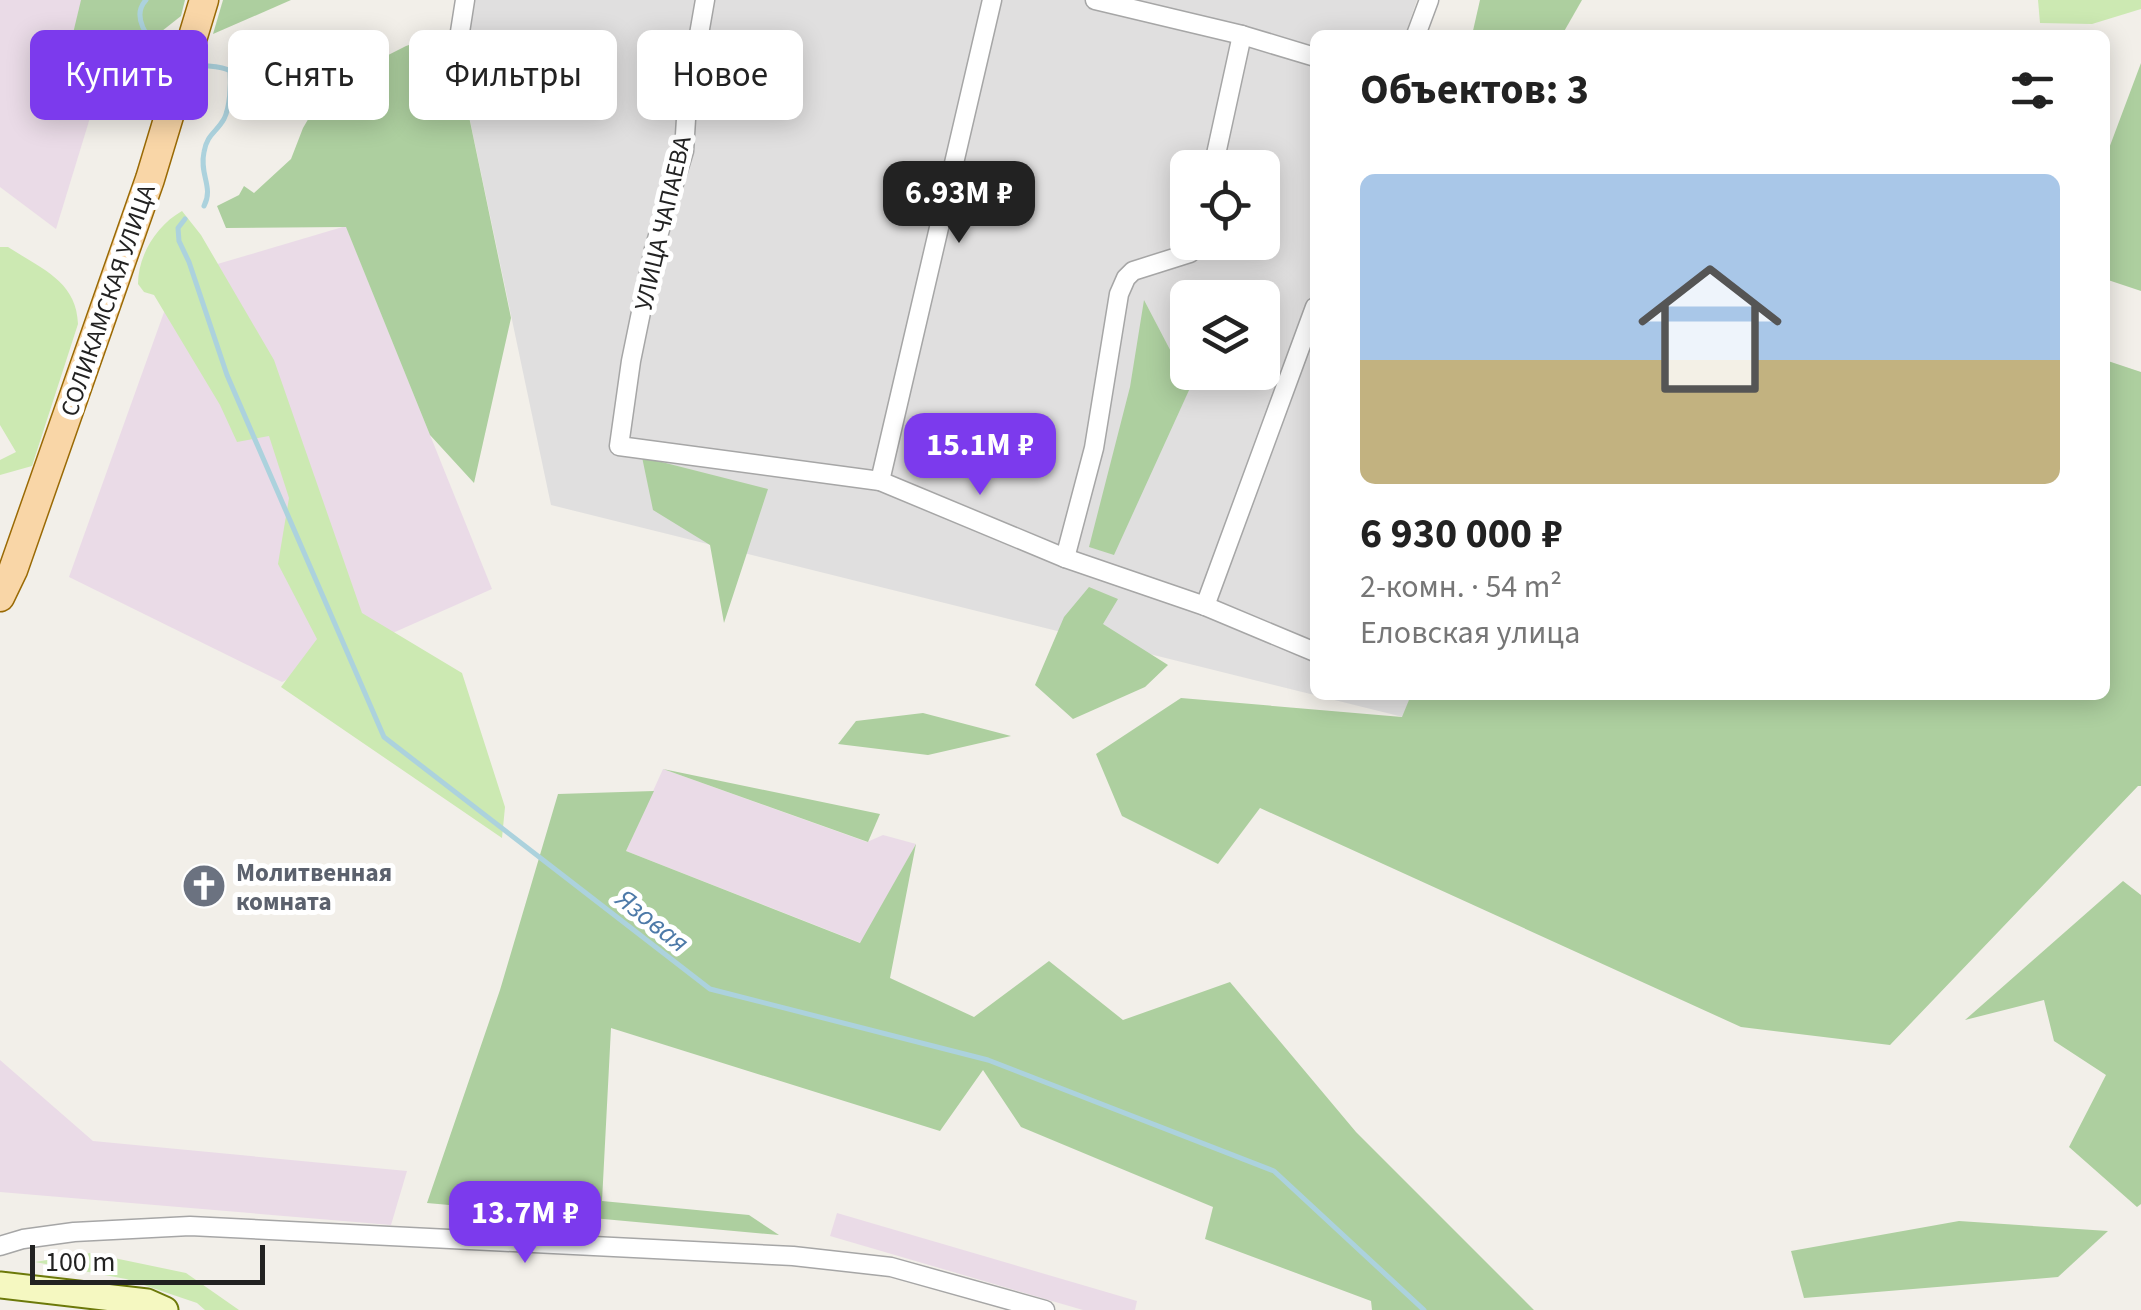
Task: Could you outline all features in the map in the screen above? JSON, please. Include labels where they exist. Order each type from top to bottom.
[{"type":"main road","name":"СОЛИКАМСКАЯ УЛИЦА","points":[[0,597],[13,570],[172,112],[203,3]]},
{"type":"street","points":[[460,30],[464,0]]},
{"type":"street","name":"УЛИЦА ЧАПАЕВА","points":[[705,0],[687,103],[684,151],[654,249],[631,361],[619,446],[880,481]]},
{"type":"street","points":[[992,0],[880,481],[1065,558],[1206,606],[1310,650]]},
{"type":"street","points":[[1095,0],[1172,8],[1310,55]]},
{"type":"street","points":[[1418,30],[1429,0]]},
{"type":"street","points":[[1216,150],[1242,35]]},
{"type":"street","points":[[1065,558],[1094,448],[1119,294],[1133,270],[1170,259]]},
{"type":"street","points":[[1206,606],[1310,321]]},
{"type":"street","points":[[0,1246],[74,1232],[190,1226],[793,1256],[891,1267],[1044,1310]]},
{"type":"street","points":[[0,1285],[147,1302],[166,1310]]},
{"type":"shaded area","points":[[0,0],[126,0],[117,30],[30,30],[30,120],[89,120],[56,229],[0,187]]},
{"type":"shaded area","points":[[463,0],[1417,0],[1407,30],[1310,30],[1310,694],[551,505],[470,120],[617,120],[617,30],[460,30]]},
{"type":"shaded area","points":[[346,226],[492,589],[282,682],[69,577],[177,276]]},
{"type":"shaded area","points":[[1335,700],[1409,700],[1403,717]]},
{"type":"shaded area","points":[[663,769],[867,842],[883,835],[916,844],[861,943],[626,851]]},
{"type":"shaded area","points":[[0,1060],[93,1141],[407,1171],[391,1225],[0,1192]]},
{"type":"shaded area","points":[[837,1213],[1137,1301],[1135,1310],[1083,1310],[830,1236]]},
{"type":"green space","points":[[81,0],[185,0],[181,16],[163,30],[74,30]]},
{"type":"green space","points":[[223,0],[291,0],[213,34]]},
{"type":"green space","points":[[1480,0],[1582,0],[1565,30],[1473,30]]},
{"type":"green space","points":[[2038,0],[2141,0],[2141,9],[2092,24],[2040,23]]},
{"type":"green space","points":[[409,45],[409,120],[470,120],[511,318],[474,483],[430,435],[346,227],[226,228],[217,206],[239,195],[244,186],[254,193],[291,159],[308,120],[389,120],[389,55]]},
{"type":"green space","points":[[2141,63],[2141,291],[2110,281],[2110,146]]},
{"type":"green space","points":[[182,211],[201,235],[274,360],[362,613],[462,673],[505,807],[502,838],[281,687],[317,639],[278,564],[289,498],[269,436],[237,442],[220,405],[154,295],[144,292],[138,284],[141,262],[151,242]]},
{"type":"green space","points":[[0,247],[8,247],[55,277],[71,297],[78,324],[32,466],[0,475],[0,460],[16,452],[0,425]]},
{"type":"green space","points":[[1144,300],[1170,350],[1170,390],[1189,390],[1114,555],[1089,547],[1130,387]]},
{"type":"green space","points":[[2110,362],[2141,372],[2141,786],[1890,1045],[1741,1027],[1260,808],[1218,864],[1122,816],[1096,754],[1181,698],[1402,717],[1409,700],[2110,700]]},
{"type":"green space","points":[[642,457],[768,489],[724,623],[710,545],[653,510]]},
{"type":"green space","points":[[1089,587],[1118,599],[1103,624],[1168,665],[1145,687],[1073,719],[1035,685],[1064,617]]},
{"type":"green space","points":[[923,713],[1011,736],[928,755],[838,744],[856,721]]},
{"type":"green space","points":[[663,769],[880,814],[868,842]]},
{"type":"green space","points":[[654,791],[626,851],[860,943],[916,844],[890,978],[974,1017],[1049,961],[1123,1020],[1230,982],[1356,1132],[1534,1310],[1372,1310],[1371,1301],[1205,1239],[1213,1207],[1021,1127],[983,1070],[940,1131],[611,1028],[602,1201],[749,1215],[779,1235],[427,1203],[500,990],[558,794]]},
{"type":"green space","points":[[2123,881],[2141,895],[2141,1204],[2137,1207],[2069,1147],[2106,1075],[2054,1041],[2044,1000],[1965,1020]]},
{"type":"green space","points":[[1959,1221],[2108,1231],[2058,1277],[1804,1298],[1791,1251]]},
{"type":"green space","points":[[90,1253],[186,1273],[239,1310],[205,1310],[197,1303],[126,1279],[35,1262]]},
{"type":"waterway","name":"Язовая","points":[[145,30],[140,14],[146,0]]},
{"type":"waterway","name":"Язовая","points":[[204,206],[208,193],[204,152],[226,114],[230,96],[230,71],[208,66]]},
{"type":"waterway","name":"Язовая","points":[[185,219],[178,228],[179,241],[227,375],[384,737],[710,989],[988,1060],[1274,1171],[1424,1310]]},
{"type":"place","name":"Молитвенная комната","points":[[204,886]]}]
